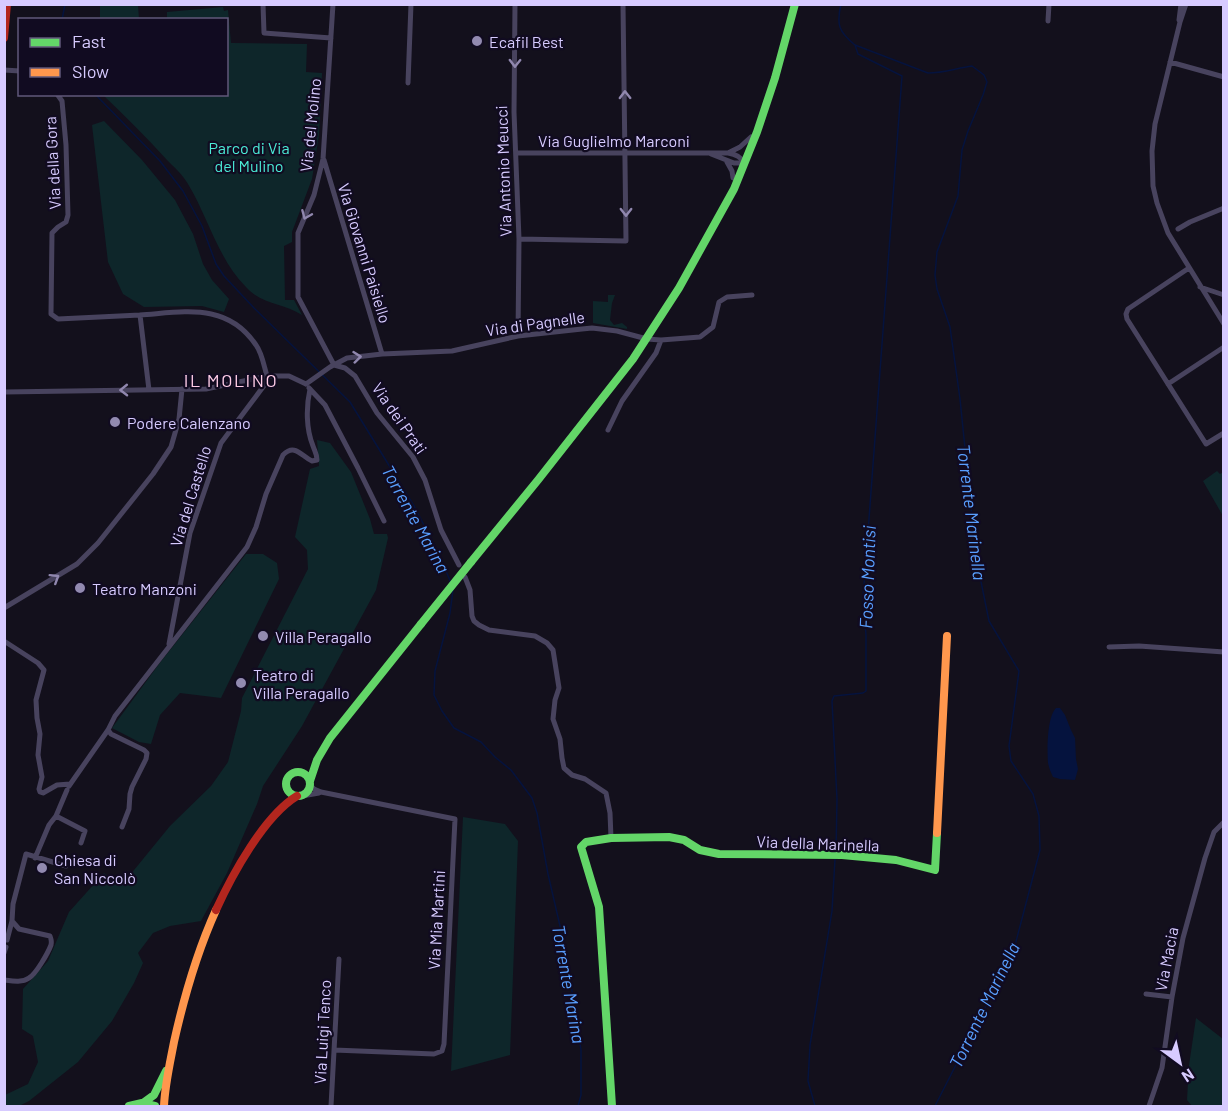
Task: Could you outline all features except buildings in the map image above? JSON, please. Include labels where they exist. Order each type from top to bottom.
[{"type":"main road","points":[[4,38],[7,4]]},
{"type":"main road","points":[[721,210],[733,178],[757,132],[775,78],[795,4]]},
{"type":"main road","points":[[164,1107],[169,1064],[180,1014],[197,958],[214,914],[253,842],[284,805],[308,792],[315,763],[329,742],[647,339],[679,288],[734,189],[751,137],[762,114]]},
{"type":"main road","name":"Via della Marinella","points":[[611,838],[669,837],[684,840],[700,850],[718,854],[842,855],[896,860],[935,870],[946,636]]},
{"type":"main road","points":[[284,805],[286,781],[290,775],[315,763]]},
{"type":"main road","points":[[299,772],[306,775],[310,783]]},
{"type":"main road","points":[[286,788],[290,794],[299,796]]},
{"type":"main road","points":[[611,838],[586,842],[581,847],[599,907],[612,1107]]},
{"type":"main road","points":[[129,1107],[154,1095],[169,1064]]},
{"type":"main road","points":[[143,1102],[155,1107]]},
{"type":"street","points":[[263,4],[264,33],[331,38]]},
{"type":"street","name":"Via del Molino","points":[[332,366],[298,297],[298,233],[314,195],[323,159],[333,4]]},
{"type":"street","points":[[408,83],[411,4]]},
{"type":"street","name":"Via Antonio Meucci","points":[[515,4],[514,112],[519,239],[518,336]]},
{"type":"street","points":[[519,239],[626,241],[623,4]]},
{"type":"street","points":[[1048,21],[1049,4]]},
{"type":"street","points":[[1181,4],[1153,138],[1152,174],[1155,194],[1168,233],[1224,324]]},
{"type":"street","points":[[1179,22],[1186,4]]},
{"type":"street","points":[[1170,62],[1224,77]]},
{"type":"street","name":"Via della Gora","points":[[58,96],[62,101],[66,146],[69,215],[66,222],[52,233],[51,314],[58,319],[140,315]]},
{"type":"street","points":[[728,153],[740,147],[751,137]]},
{"type":"street","name":"Via Guglielmo Marconi","points":[[517,153],[728,153],[737,156],[742,162]]},
{"type":"street","name":"Via Guglielmo Marconi","points":[[711,154],[726,160],[742,162]]},
{"type":"street","name":"Via Giovanni Paisiello","points":[[323,159],[381,354]]},
{"type":"street","points":[[726,160],[733,178]]},
{"type":"street","points":[[1178,229],[1224,208]]},
{"type":"street","points":[[1188,268],[1128,309],[1127,319],[1206,444],[1224,433]]},
{"type":"street","points":[[1200,286],[1224,295]]},
{"type":"street","name":"Via di Pagnelle","points":[[332,366],[347,358],[452,351],[518,336],[592,328],[617,331],[647,339],[700,337],[713,327],[719,302],[728,297],[752,296]]},
{"type":"street","points":[[149,390],[140,315],[197,311],[224,316],[241,328],[257,346],[267,376]]},
{"type":"street","points":[[608,430],[622,401],[656,353],[661,340]]},
{"type":"street","points":[[1168,384],[1224,347]]},
{"type":"street","points":[[169,646],[246,547],[283,454],[292,449],[312,462],[317,460],[308,423],[309,385],[332,366]]},
{"type":"street","name":"Via dei Prati","points":[[332,366],[345,368],[356,376],[377,413],[413,457],[425,480],[441,530],[459,565]]},
{"type":"street","points":[[4,392],[206,389],[267,376],[289,376],[309,385],[325,405],[384,521]]},
{"type":"street","name":"Via del Castello","points":[[7,940],[12,921],[13,904],[26,854],[35,858],[68,787],[108,730],[115,716],[169,646],[190,533],[221,443],[266,383],[267,376]]},
{"type":"street","points":[[4,608],[77,564],[104,535],[153,474],[171,447],[179,419],[182,389]]},
{"type":"street","points":[[465,577],[470,590],[474,621],[489,630],[535,636],[547,643],[553,650],[559,688],[553,719],[560,739],[564,768],[606,793],[611,838]]},
{"type":"street","points":[[4,641],[38,663],[44,670],[36,700],[40,734],[38,755],[42,777],[40,792],[46,792],[57,785],[68,787]]},
{"type":"street","points":[[1110,647],[1139,646],[1224,652]]},
{"type":"street","points":[[108,730],[111,734],[147,753],[132,787],[129,809],[122,826]]},
{"type":"street","name":"Via Mia Martini","points":[[310,783],[314,789],[321,792],[454,819],[442,1051],[434,1054],[334,1050]]},
{"type":"street","name":"Via Mia Martini","points":[[299,796],[321,792]]},
{"type":"street","points":[[56,816],[85,831],[81,843]]},
{"type":"street","name":"Via Macia","points":[[1149,1107],[1162,1068],[1183,938],[1214,832],[1224,822]]},
{"type":"street","points":[[35,858],[66,866]]},
{"type":"street","points":[[4,980],[16,981],[28,978],[35,973],[51,945],[50,936],[19,929],[12,921]]},
{"type":"street","name":"Via Luigi Tenco","points":[[331,1107],[339,959]]},
{"type":"street","points":[[1146,994],[1172,997]]},
{"type":"green space","points":[[100,5],[138,5],[139,18],[100,18]]},
{"type":"green space","name":"Parco di Via del Mulino","points":[[223,7],[224,11],[228,10],[231,43],[307,44],[306,72],[322,73],[319,135],[312,179],[292,232],[292,242],[284,246],[285,300],[294,300],[302,315],[252,293],[236,276],[184,177],[104,96],[228,96],[228,18],[167,18],[167,12]]},
{"type":"green space","points":[[104,121],[142,160],[175,200],[193,234],[203,264],[212,280],[229,299],[224,312],[202,306],[144,307],[123,294],[108,262],[92,125]]},
{"type":"green space","points":[[608,295],[615,295],[610,320],[614,325],[622,323],[627,329],[593,323],[593,301],[608,302]]},
{"type":"green space","points":[[317,440],[330,443],[351,472],[374,534],[387,534],[376,590],[302,726],[263,786],[227,873],[201,921],[170,926],[153,933],[138,953],[143,963],[112,1021],[78,1062],[29,1101],[19,1106],[5,1106],[5,1095],[28,1084],[38,1062],[33,1036],[22,1029],[23,989],[48,961],[69,912],[104,873],[121,886],[170,826],[211,786],[228,762],[241,711],[242,698],[308,569],[307,550],[295,537],[310,469],[319,466]]},
{"type":"green space","points":[[1217,471],[1220,474],[1223,472],[1223,516],[1203,481]]},
{"type":"green space","points":[[246,554],[263,554],[277,563],[279,579],[221,698],[180,693],[160,715],[151,744],[139,742],[112,728],[159,664]]},
{"type":"green space","points":[[463,817],[505,824],[518,841],[510,1055],[451,1071]]},
{"type":"green space","points":[[1196,1018],[1223,1039],[1223,1106],[1192,1106],[1187,1100],[1189,1065]]},
{"type":"water","points":[[1056,708],[1060,708],[1065,715],[1075,738],[1078,769],[1075,780],[1053,777],[1048,765],[1049,726]]},
{"type":"waterway","name":"Torrente Marina","points":[[62,18],[65,4]]},
{"type":"waterway","name":"Torrente Marinella","points":[[841,4],[840,28],[855,45],[928,73],[972,66],[984,75],[987,82],[962,150],[958,196],[937,252],[935,275],[937,289],[950,327],[960,399],[976,557],[989,621],[1019,671],[1009,746],[1011,761],[1033,794],[1039,816],[1040,850],[1013,953],[935,1106]]},
{"type":"waterway","name":"Fosso Montisi","points":[[836,851],[837,799],[832,701],[834,696],[866,691],[866,635],[863,599],[902,76],[858,54],[855,45]]},
{"type":"waterway","name":"Torrente Marina","points":[[97,96],[160,161],[183,191],[202,226],[216,264],[224,276],[350,402],[414,506],[451,583]]},
{"type":"waterway","name":"Torrente Marina","points":[[453,590],[450,613],[435,671],[434,695],[454,728],[481,742],[511,770],[532,798],[566,952],[581,1050],[581,1095],[578,1106]]},
{"type":"waterway","name":"Fosso Montisi","points":[[815,1106],[808,1081],[810,1045],[832,911],[835,859]]},
{"type":"traffic: fast","points":[[471,562],[633,359],[679,288],[734,189],[757,132],[775,78],[795,4]]},
{"type":"traffic: fast","points":[[421,624],[471,562]]},
{"type":"traffic: fast","points":[[310,781],[317,760],[330,738],[421,624]]},
{"type":"traffic: fast","points":[[298,772],[307,775],[310,784],[307,793],[298,796],[289,793],[286,784],[289,775],[298,772]]},
{"type":"traffic: fast","points":[[612,1106],[599,907],[581,847],[586,842],[611,838],[669,837],[684,840],[700,850],[719,854],[842,855],[896,860],[935,870],[937,833]]},
{"type":"traffic: fast","points":[[143,1103],[154,1095],[166,1071]]},
{"type":"traffic: fast","points":[[129,1106],[142,1103],[155,1106]]},
{"type":"traffic: slow","points":[[937,833],[947,636]]},
{"type":"traffic: slow","points":[[164,1106],[169,1066],[182,1008],[197,958],[216,910]]},
{"type":"traffic: jam","points":[[4,38],[7,4]]},
{"type":"traffic: jam","points":[[216,910],[250,847],[273,817],[297,796]]},
{"type":"place","name":"Ecafil Best","points":[[477,41]]},
{"type":"place","name":"Podere Calenzano","points":[[115,422]]},
{"type":"place","name":"Teatro Manzoni","points":[[80,588]]},
{"type":"place","name":"Villa Peragallo","points":[[263,636]]},
{"type":"place","name":"Teatro di Villa Peragallo","points":[[241,683]]},
{"type":"place","name":"Chiesa di San Niccolò","points":[[42,868]]},
{"type":"district","name":"IL MOLINO","points":[[231,380]]}]
